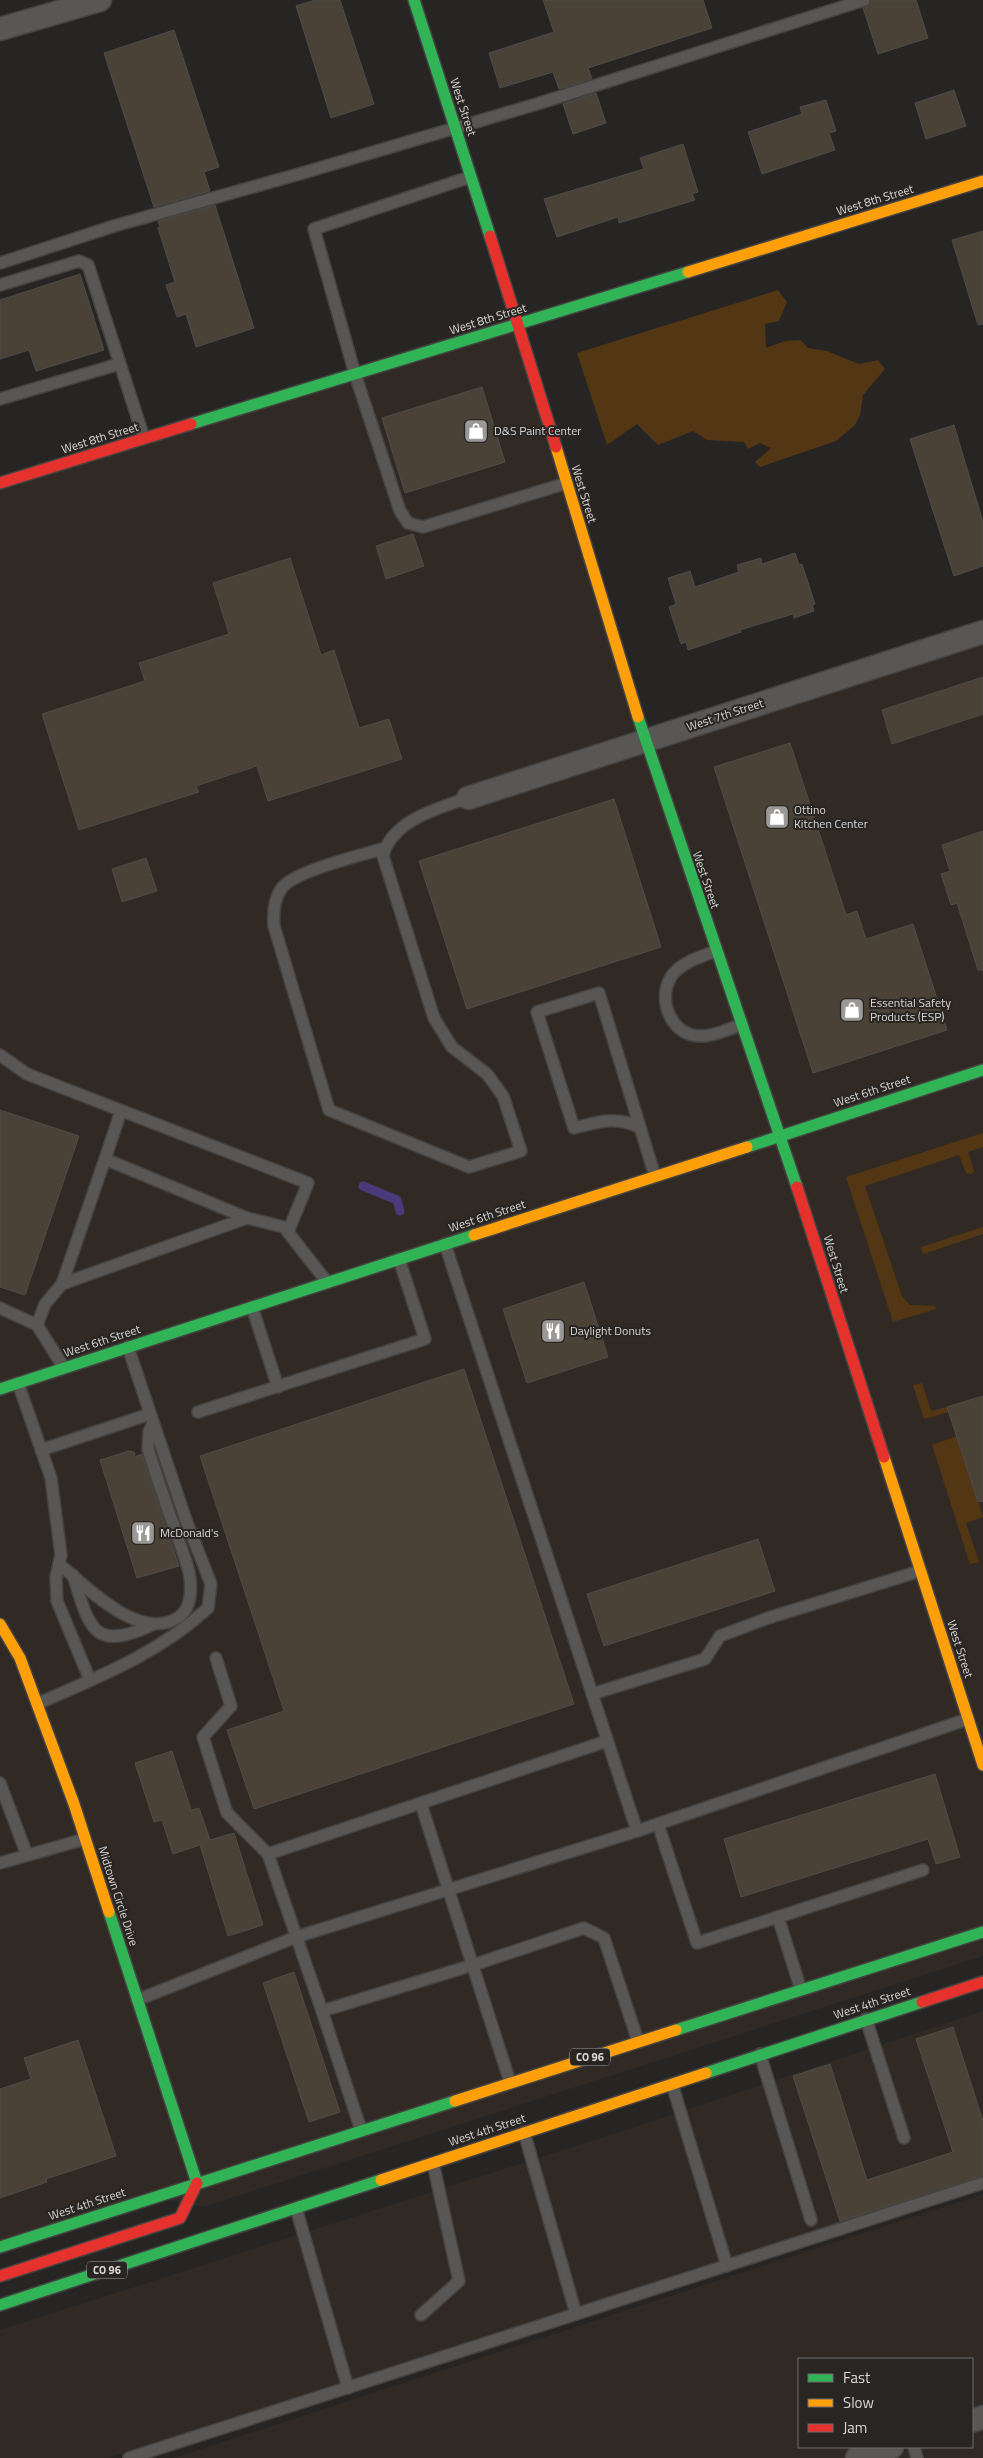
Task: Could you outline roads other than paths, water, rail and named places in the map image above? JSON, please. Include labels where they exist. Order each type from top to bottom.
[{"type":"street","points":[[0,29],[100,0]]},
{"type":"street","name":"West Street","points":[[414,0],[518,324],[645,741],[778,1136],[797,1186],[983,1765]]},
{"type":"street","name":"West 8th Street","points":[[0,483],[983,181]]},
{"type":"street","name":"West 7th Street","points":[[467,794],[645,741],[983,632]]},
{"type":"street","name":"West 6th Street","points":[[0,1389],[983,1070]]},
{"type":"street","name":"Midtown Circle Drive","points":[[0,1624],[20,1658],[85,1839],[197,2183]]},
{"type":"street","name":"West 4th Street","points":[[0,2246],[983,1932]]},
{"type":"street","name":"West 4th Street","points":[[0,2305],[983,1982]]},
{"type":"street","points":[[0,2276],[180,2218],[197,2183]]},
{"type":"street","points":[[857,2458],[889,2448]]},
{"type":"lane","points":[[0,263],[114,226],[540,103],[864,0]]},
{"type":"lane","points":[[471,176],[314,228],[355,374],[400,511],[408,523],[423,527],[567,483]]},
{"type":"lane","points":[[0,285],[79,261],[88,266],[144,438]]},
{"type":"lane","points":[[0,399],[119,364]]},
{"type":"lane","points":[[385,848],[308,872],[291,881],[281,888],[272,913],[274,926],[328,1110],[469,1167],[521,1151],[503,1096],[487,1074],[452,1047],[434,1018],[384,856],[385,848],[400,829],[467,794]]},
{"type":"lane","points":[[716,951],[687,963],[676,971],[667,984],[664,996],[671,1019],[682,1032],[702,1036],[741,1025]]},
{"type":"lane","points":[[640,1128],[629,1121],[617,1120],[574,1128],[537,1012],[599,993],[655,1176]]},
{"type":"lane","points":[[0,1055],[27,1074],[308,1183],[288,1232]]},
{"type":"lane","points":[[37,1325],[45,1304],[62,1284],[121,1110]]},
{"type":"lane","points":[[105,1159],[247,1218],[284,1227],[327,1282]]},
{"type":"lane","points":[[62,1284],[247,1218]]},
{"type":"lane","points":[[445,1244],[636,1831]]},
{"type":"lane","points":[[198,1412],[425,1339],[399,1259]]},
{"type":"lane","points":[[252,1307],[278,1387]]},
{"type":"lane","points":[[0,1308],[37,1325],[64,1368]]},
{"type":"lane","points":[[37,1704],[156,1648],[187,1627],[208,1608],[211,1584],[128,1347]]},
{"type":"lane","points":[[18,1383],[51,1478],[61,1555],[56,1577],[57,1601],[90,1680]]},
{"type":"lane","points":[[42,1450],[152,1419]]},
{"type":"lane","points":[[73,1576],[87,1622],[96,1632],[114,1637],[134,1634],[152,1625],[170,1623],[184,1613],[191,1595],[189,1572],[148,1449],[152,1419]]},
{"type":"lane","points":[[59,1564],[114,1608],[130,1617],[152,1625]]},
{"type":"lane","points":[[592,1694],[706,1659],[720,1636],[768,1618],[920,1571]]},
{"type":"lane","points":[[216,1658],[231,1706],[202,1737],[227,1813],[268,1854],[361,2130]]},
{"type":"lane","points":[[137,2000],[296,1937],[450,1891],[658,1824],[968,1719]]},
{"type":"lane","points":[[268,1854],[607,1741]]},
{"type":"lane","points":[[0,1783],[27,1855]]},
{"type":"lane","points":[[421,1804],[510,2082]]},
{"type":"lane","points":[[658,1824],[697,1943],[923,1870]]},
{"type":"lane","points":[[0,1863],[85,1839]]},
{"type":"lane","points":[[778,1917],[801,1990]]},
{"type":"lane","points":[[322,2011],[473,1965],[584,1928],[604,1938],[638,2041]]},
{"type":"lane","points":[[866,2019],[904,2138]]},
{"type":"lane","points":[[760,2054],[812,2220]]},
{"type":"lane","points":[[672,2084],[727,2266]]},
{"type":"lane","points":[[524,2132],[576,2314]]},
{"type":"lane","points":[[421,2316],[459,2281],[433,2163]]},
{"type":"lane","points":[[129,2458],[983,2183]]},
{"type":"lane","points":[[296,2208],[348,2388]]},
{"type":"waterway","points":[[363,1186],[397,1200],[400,1211]]},
{"type":"place","name":"D&S Paint Center","points":[[476,431]]},
{"type":"place","name":"Ottino Kitchen Center","points":[[777,817]]},
{"type":"place","name":"Essential Safety Products (ESP)","points":[[852,1010]]},
{"type":"place","name":"Daylight Donuts","points":[[553,1331]]},
{"type":"place","name":"McDonald's","points":[[143,1533]]}]
